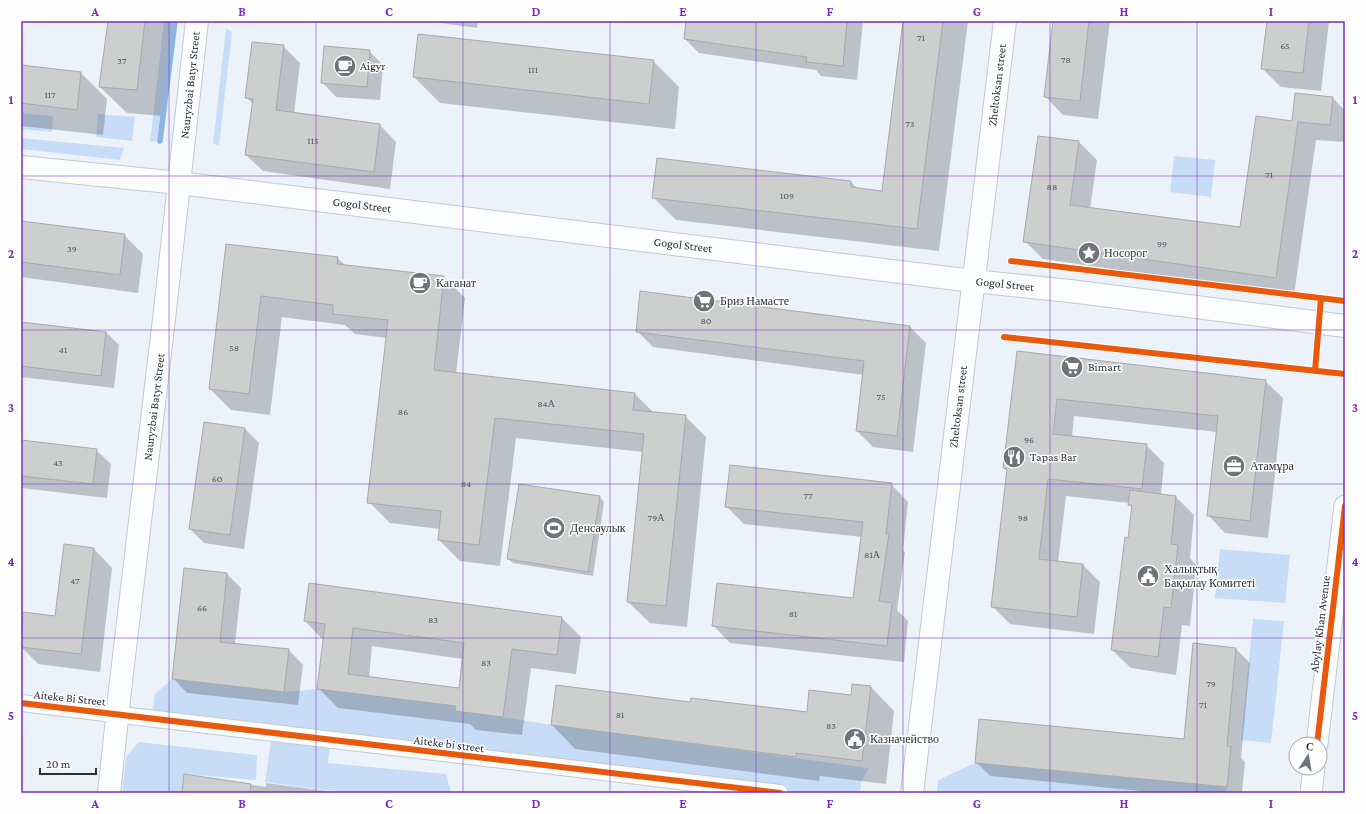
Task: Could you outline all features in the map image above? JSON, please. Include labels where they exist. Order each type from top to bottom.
[{"type":"main road","name":"Nauryzbai Batyr Street","points":[[109,793],[197,21]]},
{"type":"main road","name":"Zheltoksan street","points":[[912,793],[1005,21]]},
{"type":"main road","name":"Gogol Street","points":[[21,167],[179,182],[1345,326]]},
{"type":"street","name":"Abylay Khan Avenue","points":[[1318,736],[1345,506]]},
{"type":"street","name":"Aiteke Bi Street","points":[[21,703],[117,714]]},
{"type":"street","name":"Aiteke bi street","points":[[117,714],[780,793]]},
{"type":"street","points":[[1311,793],[1313,776]]},
{"type":"shaded area","points":[[164,21],[175,21],[160,141],[150,142]]},
{"type":"shaded area","points":[[226,28],[232,32],[219,145],[213,144]]},
{"type":"shaded area","points":[[21,113],[53,116],[52,132],[21,129]]},
{"type":"shaded area","points":[[98,114],[135,117],[132,141],[96,137]]},
{"type":"shaded area","points":[[21,138],[124,148],[120,160],[21,149]]},
{"type":"shaded area","points":[[1174,156],[1215,160],[1211,197],[1170,192]]},
{"type":"shaded area","points":[[1220,549],[1290,555],[1285,603],[1215,598]]},
{"type":"shaded area","points":[[1253,619],[1284,621],[1271,743],[1241,740]]},
{"type":"shaded area","points":[[172,679],[284,692],[317,689],[456,706],[456,711],[869,768],[861,782],[860,793],[780,793],[152,718],[155,694]]},
{"type":"shaded area","points":[[271,741],[330,748],[328,763],[446,774],[451,793],[350,793],[265,782]]},
{"type":"shaded area","points":[[139,742],[257,755],[256,780],[184,774],[182,793],[122,793],[126,757]]},
{"type":"shaded area","points":[[975,763],[1227,787],[1226,793],[937,793],[938,780]]},
{"type":"building","points":[[108,21],[145,21],[137,90],[99,87]]},
{"type":"building","points":[[686,21],[847,21],[843,66],[806,62],[807,57],[684,39]]},
{"type":"building","points":[[903,21],[943,21],[917,229],[652,198],[657,158],[851,181],[851,187],[882,191]]},
{"type":"building","points":[[1053,21],[1089,21],[1080,101],[1044,97]]},
{"type":"building","points":[[1267,21],[1309,21],[1303,73],[1261,69]]},
{"type":"building","points":[[418,34],[654,60],[649,104],[413,77]]},
{"type":"building","points":[[252,42],[284,45],[276,110],[380,124],[374,172],[245,155],[253,99],[245,98]]},
{"type":"building","name":"Aigyr","points":[[324,46],[370,50],[367,87],[321,83]]},
{"type":"building","points":[[21,65],[81,72],[77,110],[21,103]]},
{"type":"building","points":[[1295,93],[1333,97],[1330,125],[1298,122],[1276,278],[1023,242],[1038,136],[1079,141],[1070,205],[1240,227],[1256,116],[1292,121]]},
{"type":"building","points":[[21,221],[125,234],[120,275],[21,262]]},
{"type":"building","points":[[226,244],[338,257],[337,264],[444,276],[434,370],[635,393],[633,410],[686,415],[666,606],[627,602],[644,434],[495,418],[479,545],[438,540],[441,511],[367,503],[388,320],[333,314],[333,305],[261,296],[249,394],[209,389]]},
{"type":"building","points":[[640,291],[910,326],[897,436],[856,431],[864,361],[636,332]]},
{"type":"building","points":[[21,322],[106,332],[101,376],[21,366]]},
{"type":"building","points":[[1017,351],[1266,380],[1250,521],[1207,516],[1218,416],[1057,399],[1053,434],[1147,444],[1142,489],[1048,479],[1039,559],[1083,564],[1077,617],[991,607],[1007,469],[1003,468]]},
{"type":"building","points":[[204,422],[245,428],[230,535],[189,529]]},
{"type":"building","points":[[21,440],[97,449],[93,484],[21,476]]},
{"type":"building","points":[[730,465],[892,483],[886,534],[889,534],[879,601],[892,603],[887,646],[712,626],[717,583],[853,598],[863,522],[725,507]]},
{"type":"building","name":"Денсаулык","points":[[519,484],[600,496],[588,572],[507,559]]},
{"type":"building","name":"Халықтық Бақылау Комитеті","points":[[1130,490],[1176,496],[1171,544],[1178,545],[1171,608],[1164,607],[1158,657],[1111,650],[1125,537],[1128,538],[1132,505],[1128,505]]},
{"type":"building","points":[[64,544],[94,548],[81,654],[21,647],[23,612],[55,616]]},
{"type":"building","points":[[184,568],[227,573],[220,642],[289,649],[284,692],[172,679]]},
{"type":"building","points":[[309,583],[562,617],[557,655],[512,649],[503,717],[455,711],[456,706],[317,689],[325,624],[304,621]],"holes":[[[353,628],[464,643],[459,688],[348,674]]]},
{"type":"building","points":[[1193,643],[1236,648],[1227,746],[1231,747],[1227,787],[975,763],[979,719],[1184,739]]},
{"type":"building","points":[[852,684],[871,686],[862,761],[796,753],[796,757],[551,725],[556,685],[690,702],[691,698],[807,712],[809,690],[851,695]]},
{"type":"building","points":[[184,774],[251,784],[250,793],[182,793]]},
{"type":"waterway","points":[[160,141],[175,21]]},
{"type":"cycle path","points":[[1011,261],[1345,301]]},
{"type":"cycle path","points":[[1315,371],[1321,298]]},
{"type":"cycle path","points":[[1004,337],[1345,374]]},
{"type":"cycle path","points":[[1318,736],[1345,506]]},
{"type":"cycle path","points":[[21,703],[780,793]]},
{"type":"place","name":"Aigyr","points":[[345,66]]},
{"type":"place","name":"Носорог","points":[[1089,253]]},
{"type":"place","name":"Каганат","points":[[420,283]]},
{"type":"place","name":"Бриз Намасте","points":[[704,301]]},
{"type":"place","name":"Bimart","points":[[1072,367]]},
{"type":"place","name":"Tapas Bar","points":[[1014,457]]},
{"type":"place","name":"Атамұра","points":[[1234,466]]},
{"type":"place","name":"Денсаулык","points":[[554,528]]},
{"type":"place","name":"Халықтық Бақылау Комитеті","points":[[1148,576]]},
{"type":"place","name":"Казначейство","points":[[855,739]]}]
